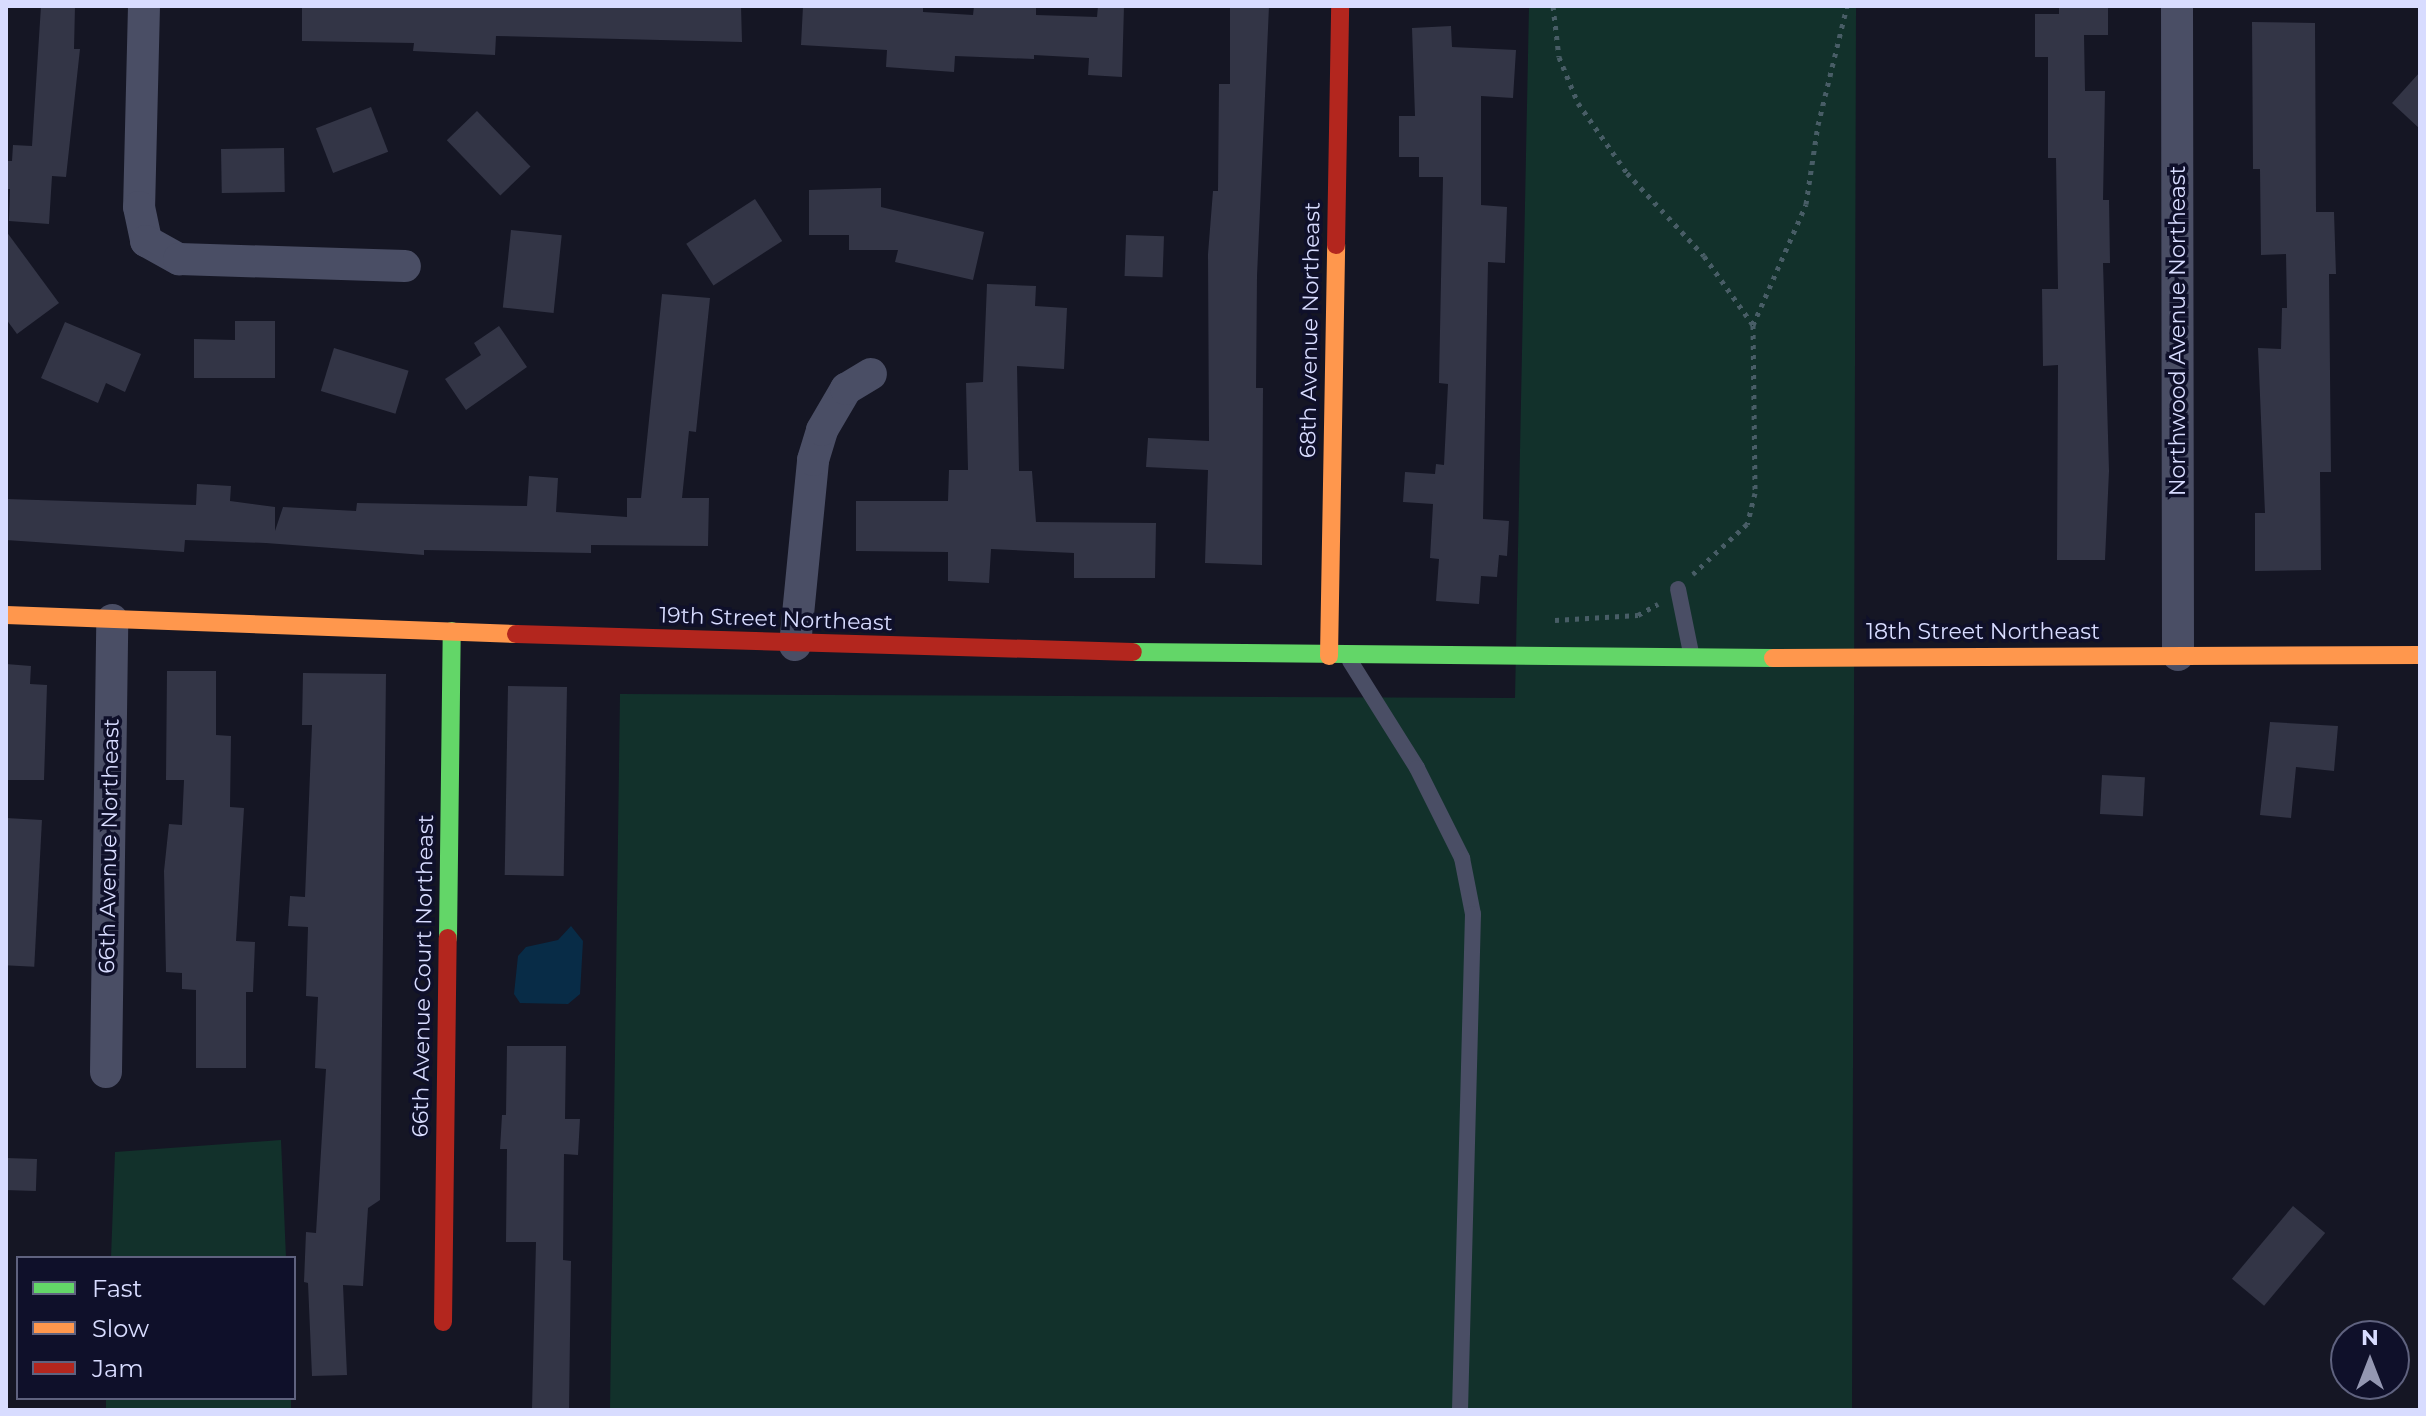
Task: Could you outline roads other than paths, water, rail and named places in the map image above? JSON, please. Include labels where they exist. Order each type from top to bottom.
[{"type":"street","points":[[144,6],[139,207],[146,241],[179,259],[405,266]]},
{"type":"street","name":"68th Avenue Northeast","points":[[1338,656],[1340,6]]},
{"type":"street","name":"Northwood Avenue Northeast","points":[[2177,6],[2178,655]]},
{"type":"street","points":[[795,645],[813,460],[822,430],[846,389],[871,374]]},
{"type":"street","name":"19th Street Northeast","points":[[6,615],[795,645],[1546,659]]},
{"type":"street","name":"66th Avenue Northeast","points":[[106,1072],[112,620]]},
{"type":"street","name":"66th Avenue Court Northeast","points":[[443,1322],[452,631]]},
{"type":"street","name":"18th Street Northeast","points":[[1546,659],[2420,655]]},
{"type":"lane","points":[[1678,589],[1692,658]]},
{"type":"lane","points":[[1338,656],[1417,768],[1462,858],[1473,914],[1460,1410]]},
{"type":"water","points":[[571,926],[583,941],[580,994],[568,1004],[520,1003],[514,994],[518,956],[526,947],[558,940]]}]
